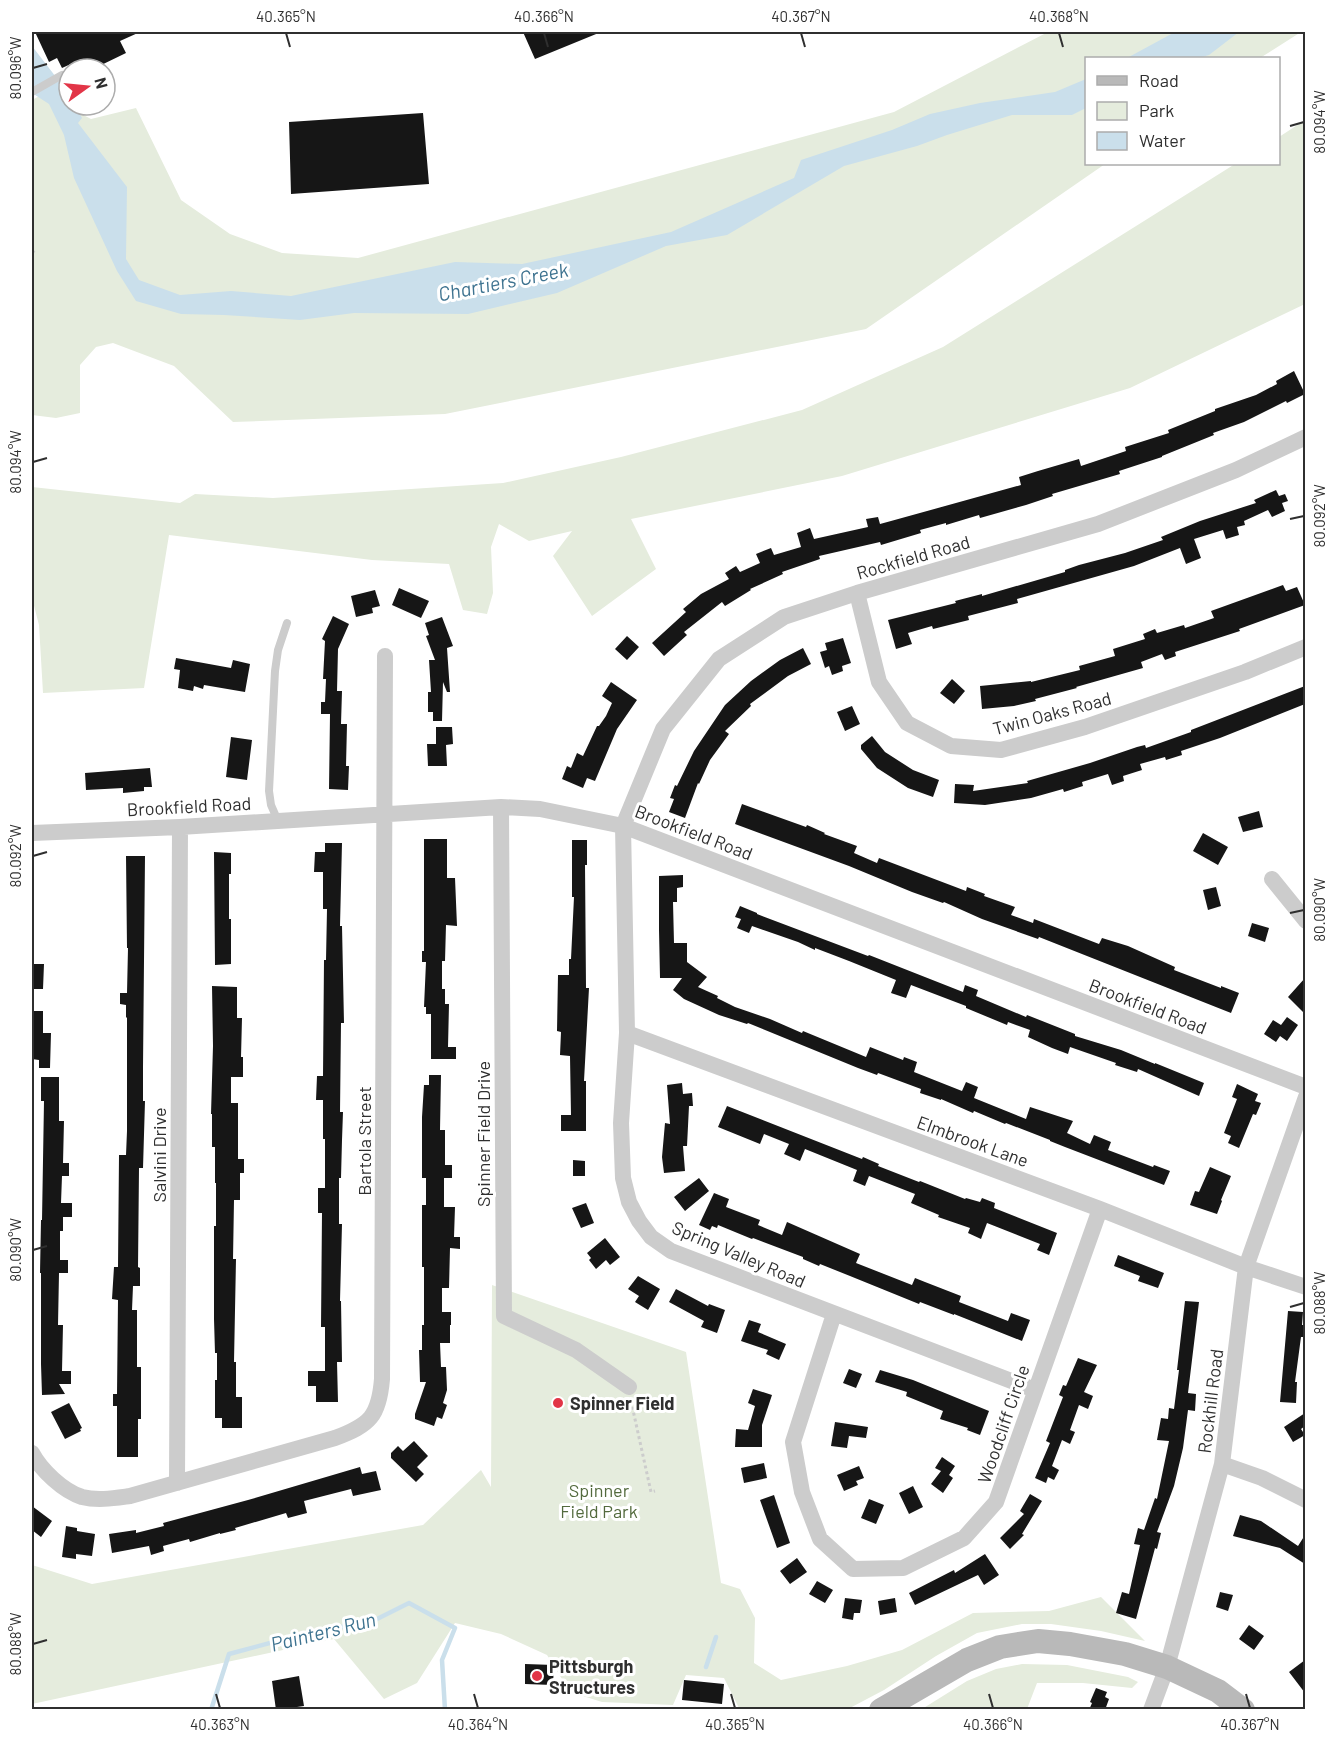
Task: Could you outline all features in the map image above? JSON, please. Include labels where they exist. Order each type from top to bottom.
[{"type":"main road","points":[[881,1710],[967,1660],[1000,1647],[1038,1641],[1125,1654],[1167,1667],[1218,1691],[1243,1710]]},
{"type":"street","name":"Rockfield Road","points":[[623,826],[663,729],[719,659],[784,617],[857,593],[1098,524],[1236,470],[1305,437]]},
{"type":"street","name":"Twin Oaks Road","points":[[857,593],[879,682],[907,723],[951,746],[1001,750],[1085,727],[1245,672],[1305,647]]},
{"type":"street","name":"Bartola Street","points":[[32,1453],[53,1480],[81,1497],[106,1499],[130,1496],[354,1431],[371,1417],[380,1399],[382,1379],[385,656]]},
{"type":"street","name":"Brookfield Road","points":[[32,833],[180,827],[501,807],[540,809],[623,826],[1305,1087]]},
{"type":"street","name":"Spinner Field Drive","points":[[501,807],[504,1317],[576,1350],[629,1387]]},
{"type":"street","name":"Spring Valley Road","points":[[623,826],[627,1033],[621,1123],[623,1178],[629,1202],[639,1221],[651,1237],[671,1251],[1035,1390]]},
{"type":"street","name":"Salvini Drive","points":[[177,1483],[180,827]]},
{"type":"street","points":[[1272,879],[1305,921]]},
{"type":"street","name":"Elmbrook Lane","points":[[627,1033],[1100,1209],[1246,1267],[1305,1287]]},
{"type":"street","name":"Rockhill Road","points":[[1151,1710],[1167,1667],[1222,1464],[1246,1267],[1305,1097]]},
{"type":"street","name":"Woodcliff Circle","points":[[834,1314],[793,1442],[802,1492],[819,1539],[853,1569],[903,1568],[964,1538],[996,1502],[1100,1209]]},
{"type":"street","points":[[1222,1464],[1262,1478],[1305,1500]]},
{"type":"lane","points":[[32,92],[57,78]]},
{"type":"lane","points":[[278,821],[271,805],[269,791],[275,671],[278,650],[287,623]]},
{"type":"path","points":[[32,251],[37,254]]},
{"type":"path","points":[[629,1387],[651,1492],[655,1491]]},
{"type":"green space","points":[[1048,32],[1301,32],[1262,57],[1085,57],[1085,165],[1104,165],[866,329],[445,414],[233,422],[174,366],[113,343],[96,347],[80,365],[80,413],[56,418],[32,415],[32,100],[43,94],[57,101],[57,117],[91,119],[117,117],[117,113],[136,108],[181,200],[230,234],[282,253],[358,258],[894,112]]},
{"type":"green space","points":[[1305,120],[1305,304],[1130,388],[842,476],[631,519],[656,569],[592,616],[553,556],[572,531],[529,541],[499,524],[491,547],[493,593],[487,614],[463,610],[449,564],[372,560],[169,535],[144,688],[43,693],[39,625],[32,598],[32,487],[180,503],[195,494],[273,498],[503,483],[621,457],[802,410],[943,347],[1233,165],[1280,165],[1280,136]]},
{"type":"green space","name":"Spinner Field Park","points":[[492,1285],[686,1352],[721,1583],[740,1589],[755,1618],[754,1663],[781,1680],[847,1666],[902,1650],[973,1613],[1049,1611],[1101,1597],[1145,1641],[1101,1631],[1051,1624],[1022,1624],[977,1633],[936,1656],[884,1690],[848,1709],[740,1710],[724,1678],[686,1675],[673,1705],[602,1702],[570,1692],[547,1655],[501,1634],[455,1623],[417,1683],[384,1699],[334,1639],[32,1704],[32,1565],[92,1584],[423,1525],[481,1470],[491,1487]]},
{"type":"green space","points":[[1022,1664],[1067,1665],[1128,1677],[1138,1682],[1132,1688],[1083,1683],[1037,1683],[1027,1709],[922,1709],[967,1681],[996,1669]]},
{"type":"water","points":[[1175,32],[1239,32],[1209,55],[1202,57],[1129,57]]},
{"type":"water","name":"Chartiers Creek","points":[[32,46],[57,78],[57,117],[81,117],[78,123],[127,187],[126,259],[139,280],[180,295],[231,291],[291,296],[455,262],[522,264],[671,232],[794,178],[801,160],[892,130],[930,114],[980,103],[1055,92],[1085,79],[1085,108],[1072,115],[1012,115],[917,146],[844,166],[727,235],[666,246],[557,293],[468,314],[354,313],[300,320],[181,314],[136,301],[117,271],[74,178],[64,135],[49,104],[32,93]]},
{"type":"building","points":[[35,32],[140,32],[120,41],[126,53],[117,57],[57,57],[49,62]]},
{"type":"building","points":[[523,32],[601,32],[535,59]]},
{"type":"building","points":[[423,113],[429,184],[291,194],[289,122]]},
{"type":"building","points":[[1294,371],[1305,394],[1244,422],[1213,433],[1214,435],[1162,457],[1119,471],[1120,474],[1052,494],[1053,496],[1026,505],[980,518],[979,515],[920,530],[921,533],[881,545],[880,542],[819,556],[820,559],[782,572],[783,574],[750,589],[725,606],[722,602],[684,632],[687,635],[664,656],[652,643],[686,612],[683,609],[701,594],[729,579],[725,573],[736,566],[740,572],[760,563],[756,554],[771,548],[774,555],[801,547],[797,533],[810,528],[814,539],[868,527],[866,519],[878,517],[880,524],[1021,485],[1019,477],[1079,459],[1081,466],[1126,451],[1125,447],[1169,433],[1168,430],[1215,411],[1215,409],[1256,395],[1277,384],[1276,381]]},
{"type":"building","points":[[1276,490],[1279,496],[1285,494],[1288,501],[1282,503],[1285,511],[1272,517],[1268,510],[1244,521],[1245,525],[1237,527],[1239,535],[1226,539],[1223,530],[1194,539],[1201,558],[1186,564],[1180,548],[1134,566],[1017,599],[1018,603],[968,616],[969,620],[933,629],[932,626],[908,633],[912,644],[896,649],[888,620],[982,594],[982,596],[1125,553],[1163,540],[1161,537],[1200,521],[1256,503],[1254,500]]},
{"type":"building","points":[[1283,585],[1286,591],[1297,587],[1305,605],[1239,629],[1240,631],[1175,652],[1176,656],[1165,660],[1162,654],[1141,662],[1143,668],[1035,699],[1036,701],[982,709],[980,686],[1031,682],[1080,670],[1079,666],[1115,656],[1113,649],[1145,639],[1143,634],[1155,629],[1157,633],[1184,625],[1185,628],[1214,618],[1211,611]]},
{"type":"building","points":[[399,588],[429,601],[421,618],[392,605]]},
{"type":"building","points":[[375,590],[380,606],[372,608],[373,613],[356,617],[351,596]]},
{"type":"building","points":[[333,616],[349,624],[338,649],[337,691],[342,691],[341,724],[347,724],[348,790],[329,789],[330,714],[321,714],[321,702],[325,702],[326,679],[323,679],[325,641],[322,639]]},
{"type":"building","points":[[442,617],[453,646],[447,648],[450,692],[447,692],[443,682],[442,721],[433,721],[433,712],[428,712],[428,692],[431,692],[429,660],[435,660],[426,636],[429,635],[425,623]]},
{"type":"building","points":[[627,636],[639,647],[627,660],[615,649]]},
{"type":"building","points":[[843,638],[851,663],[842,666],[843,671],[832,675],[829,666],[825,668],[820,652],[827,650],[825,643]]},
{"type":"building","points":[[803,648],[811,664],[788,676],[750,704],[751,706],[725,731],[729,734],[710,760],[698,783],[685,818],[669,812],[674,799],[670,798],[675,785],[677,786],[694,751],[725,705],[751,681],[780,660]]},
{"type":"building","points":[[176,658],[231,668],[233,660],[250,664],[245,692],[204,685],[203,689],[194,686],[193,691],[178,688],[180,670],[174,669]]},
{"type":"building","points":[[952,679],[965,691],[954,704],[940,693]]},
{"type":"building","points":[[611,682],[637,700],[617,729],[595,781],[587,778],[583,788],[562,779],[567,766],[571,768],[577,753],[583,756],[597,726],[606,716],[612,703],[602,696]]},
{"type":"building","points":[[1305,686],[1305,704],[1181,751],[1182,755],[1140,764],[1142,770],[1123,776],[1124,781],[1112,785],[1108,774],[1082,782],[1083,786],[1064,792],[1063,789],[1031,798],[985,805],[954,803],[955,784],[974,785],[973,791],[1028,783],[1027,781],[1137,747],[1145,745],[1146,748]]},
{"type":"building","points":[[852,706],[860,724],[845,731],[837,712]]},
{"type":"building","points":[[436,727],[452,727],[453,744],[446,745],[447,766],[428,766],[427,744],[436,744]]},
{"type":"building","points":[[872,736],[885,752],[913,770],[939,780],[933,797],[908,788],[877,768],[861,749],[861,745]]},
{"type":"building","points":[[231,737],[252,740],[247,780],[226,777]]},
{"type":"building","points":[[150,768],[152,787],[144,787],[144,791],[123,793],[123,788],[86,790],[85,773]]},
{"type":"building","points":[[742,804],[806,827],[807,825],[857,846],[854,853],[877,863],[879,858],[966,891],[967,887],[985,894],[984,896],[1015,907],[1011,915],[1033,923],[1034,919],[1099,944],[1102,938],[1128,946],[1175,967],[1174,970],[1239,993],[1231,1013],[1039,937],[1038,939],[982,919],[944,902],[912,892],[735,824]]},
{"type":"building","points":[[1259,811],[1263,827],[1243,832],[1238,817]]},
{"type":"building","points":[[1203,833],[1228,847],[1218,865],[1193,851]]},
{"type":"building","points":[[424,839],[447,839],[447,878],[455,878],[457,926],[446,925],[442,989],[445,989],[445,1004],[449,1004],[448,1047],[456,1047],[456,1059],[431,1059],[431,1014],[426,1014],[426,1007],[424,1007],[426,962],[422,962],[422,951],[424,951]]},
{"type":"building","points":[[572,840],[587,840],[587,865],[585,865],[586,988],[589,988],[584,1081],[586,1081],[586,1131],[561,1131],[561,1115],[571,1115],[570,1056],[560,1055],[561,1032],[557,1031],[558,975],[569,975],[569,959],[571,959],[574,897],[572,897]]},
{"type":"building","points":[[325,843],[342,843],[340,926],[342,926],[344,1023],[341,1023],[340,1112],[343,1112],[339,1224],[342,1224],[340,1301],[342,1362],[337,1362],[338,1402],[316,1402],[316,1386],[308,1386],[308,1371],[325,1371],[325,1327],[321,1327],[322,1213],[318,1213],[318,1188],[325,1188],[325,1139],[323,1139],[323,1100],[316,1100],[317,1076],[323,1076],[327,909],[323,909],[323,872],[314,872],[315,852],[325,852]]},
{"type":"building","points":[[214,852],[231,853],[229,919],[231,919],[231,964],[215,965]]},
{"type":"building","points":[[126,856],[145,856],[143,1101],[145,1101],[143,1168],[139,1168],[138,1267],[140,1268],[140,1286],[133,1286],[132,1310],[137,1310],[137,1367],[141,1367],[138,1457],[117,1457],[117,1406],[113,1406],[113,1394],[117,1394],[118,1300],[112,1299],[114,1267],[118,1267],[119,1155],[126,1155],[127,1131],[127,1018],[126,1005],[120,1004],[120,993],[127,993]]},
{"type":"building","points":[[683,875],[683,887],[677,888],[677,902],[673,902],[674,943],[687,943],[687,962],[707,977],[698,987],[735,1007],[802,1033],[803,1031],[866,1057],[870,1047],[903,1060],[904,1057],[917,1062],[914,1072],[962,1091],[966,1082],[978,1087],[974,1098],[1026,1119],[1030,1107],[1073,1121],[1067,1133],[1090,1144],[1094,1135],[1111,1142],[1108,1150],[1170,1171],[1164,1185],[1006,1123],[920,1093],[921,1089],[858,1068],[748,1023],[719,1015],[684,999],[673,990],[682,978],[660,978],[659,930],[659,876]]},
{"type":"building","points":[[1216,887],[1221,906],[1208,910],[1203,890]]},
{"type":"building","points":[[740,906],[963,992],[965,985],[978,990],[976,996],[1026,1017],[1027,1015],[1075,1034],[1075,1036],[1121,1050],[1204,1083],[1199,1096],[1138,1069],[1137,1072],[1115,1065],[1116,1063],[1070,1047],[1068,1054],[1052,1048],[1028,1037],[1030,1030],[1008,1022],[1007,1025],[911,985],[906,998],[891,993],[896,980],[752,926],[749,933],[737,928],[741,919],[735,917]]},
{"type":"building","points":[[1252,923],[1269,928],[1265,942],[1248,936]]},
{"type":"building","points":[[32,964],[44,964],[43,989],[32,989]]},
{"type":"building","points":[[1305,978],[1305,1014],[1288,997]]},
{"type":"building","points":[[212,986],[237,987],[237,1018],[242,1018],[243,1077],[231,1077],[231,1103],[238,1103],[238,1159],[244,1159],[244,1173],[240,1173],[240,1200],[234,1200],[233,1259],[236,1259],[234,1362],[236,1362],[236,1397],[242,1397],[242,1428],[222,1428],[222,1418],[215,1418],[215,1380],[217,1380],[214,1319],[216,1183],[211,1114]]},
{"type":"building","points":[[32,1011],[43,1011],[43,1033],[51,1033],[50,1068],[39,1068],[39,1060],[32,1059]]},
{"type":"building","points":[[1287,1017],[1298,1025],[1287,1041],[1280,1036],[1276,1042],[1264,1034],[1273,1020],[1281,1025]]},
{"type":"building","points":[[429,1075],[441,1075],[440,1130],[445,1130],[445,1165],[452,1165],[452,1178],[444,1178],[444,1207],[455,1207],[454,1237],[460,1237],[460,1249],[450,1248],[449,1288],[442,1288],[442,1312],[451,1312],[450,1343],[440,1343],[441,1367],[446,1367],[447,1390],[443,1403],[447,1405],[442,1419],[437,1417],[434,1426],[415,1419],[426,1382],[420,1382],[419,1350],[422,1350],[422,1325],[424,1325],[422,1205],[426,1205],[426,1178],[422,1178],[422,1117],[424,1085],[429,1085]]},
{"type":"building","points":[[41,1077],[59,1077],[59,1121],[64,1121],[63,1163],[69,1163],[69,1176],[62,1176],[61,1203],[72,1203],[72,1217],[63,1217],[63,1231],[60,1231],[60,1260],[68,1260],[68,1273],[59,1273],[58,1325],[63,1325],[62,1371],[71,1371],[71,1384],[59,1384],[65,1394],[42,1395],[40,1273],[44,1101],[41,1101]]},
{"type":"building","points":[[682,1083],[683,1094],[692,1093],[693,1106],[689,1106],[687,1146],[683,1146],[685,1171],[664,1173],[662,1157],[665,1123],[670,1124],[667,1085]]},
{"type":"building","points":[[1237,1084],[1258,1094],[1255,1101],[1261,1103],[1256,1115],[1253,1114],[1239,1148],[1228,1143],[1231,1136],[1224,1133],[1237,1099],[1232,1097]]},
{"type":"building","points":[[727,1106],[862,1159],[863,1157],[879,1164],[878,1166],[965,1199],[980,1202],[982,1198],[995,1203],[994,1208],[1057,1233],[1049,1255],[1037,1250],[1040,1244],[987,1223],[981,1239],[968,1233],[970,1228],[938,1217],[939,1215],[911,1203],[915,1194],[869,1176],[865,1186],[853,1181],[857,1170],[805,1149],[800,1161],[784,1154],[789,1144],[764,1134],[760,1144],[718,1127]]},
{"type":"building","points":[[573,1160],[585,1161],[585,1176],[573,1176]]},
{"type":"building","points":[[1210,1167],[1231,1176],[1217,1214],[1190,1205],[1195,1191],[1199,1192]]},
{"type":"building","points":[[699,1178],[709,1191],[685,1211],[674,1197]]},
{"type":"building","points":[[714,1193],[729,1199],[726,1207],[760,1220],[758,1225],[782,1235],[787,1222],[860,1254],[856,1263],[912,1285],[915,1278],[961,1296],[959,1302],[1008,1321],[1011,1313],[1030,1320],[1022,1341],[954,1314],[920,1302],[919,1304],[820,1264],[819,1266],[803,1257],[718,1225],[717,1228],[712,1226],[710,1230],[699,1225]]},
{"type":"building","points":[[586,1203],[594,1223],[581,1228],[572,1208]]},
{"type":"building","points":[[605,1238],[620,1257],[610,1265],[606,1260],[596,1269],[587,1253]]},
{"type":"building","points":[[1118,1255],[1164,1273],[1158,1288],[1138,1281],[1140,1276],[1114,1266]]},
{"type":"building","points":[[638,1276],[660,1289],[648,1310],[635,1302],[639,1296],[628,1289]]},
{"type":"building","points":[[676,1289],[708,1306],[709,1304],[725,1310],[717,1333],[701,1327],[704,1321],[669,1302]]},
{"type":"building","points":[[1185,1301],[1199,1302],[1188,1393],[1196,1394],[1195,1411],[1188,1410],[1183,1448],[1174,1486],[1157,1532],[1161,1533],[1136,1619],[1116,1613],[1122,1592],[1129,1594],[1140,1545],[1134,1544],[1138,1528],[1144,1530],[1155,1498],[1157,1499],[1169,1441],[1157,1440],[1161,1418],[1168,1419],[1169,1408],[1174,1409]]},
{"type":"building","points":[[1288,1311],[1303,1312],[1302,1325],[1305,1325],[1305,1337],[1301,1337],[1295,1382],[1297,1382],[1296,1403],[1280,1402]]},
{"type":"building","points":[[749,1320],[761,1324],[758,1332],[786,1344],[779,1360],[766,1354],[768,1350],[741,1341]]},
{"type":"building","points":[[1078,1358],[1097,1365],[1084,1392],[1093,1396],[1088,1409],[1079,1405],[1070,1430],[1075,1432],[1070,1444],[1062,1440],[1052,1466],[1059,1470],[1054,1480],[1048,1477],[1046,1483],[1035,1478],[1050,1443],[1046,1441],[1063,1397],[1059,1395],[1063,1385],[1066,1386]]},
{"type":"building","points":[[849,1369],[862,1374],[856,1388],[843,1383]]},
{"type":"building","points":[[880,1370],[913,1380],[989,1411],[980,1435],[967,1430],[968,1428],[940,1419],[943,1411],[906,1396],[907,1392],[875,1382]]},
{"type":"building","points":[[753,1389],[772,1395],[762,1425],[762,1447],[735,1447],[736,1429],[748,1430],[755,1406],[748,1403]]},
{"type":"building","points":[[69,1403],[82,1428],[81,1431],[65,1439],[51,1412]]},
{"type":"building","points":[[1305,1413],[1305,1426],[1301,1429],[1305,1435],[1293,1442],[1284,1427]]},
{"type":"building","points":[[835,1422],[868,1427],[866,1438],[849,1436],[847,1448],[831,1446]]},
{"type":"building","points":[[414,1441],[428,1456],[417,1467],[424,1474],[416,1482],[391,1458],[391,1453],[398,1446],[403,1451]]},
{"type":"building","points":[[942,1457],[955,1466],[949,1475],[953,1478],[943,1493],[931,1484],[941,1471],[935,1468]]},
{"type":"building","points":[[764,1463],[767,1478],[744,1483],[741,1468]]},
{"type":"building","points":[[859,1466],[864,1478],[856,1481],[858,1485],[844,1491],[837,1475]]},
{"type":"building","points":[[360,1467],[362,1474],[376,1471],[381,1490],[353,1496],[351,1489],[304,1501],[307,1513],[288,1518],[286,1513],[235,1528],[236,1530],[190,1542],[189,1539],[163,1546],[164,1551],[151,1555],[149,1546],[112,1553],[109,1534],[136,1530],[136,1533],[164,1526],[163,1523]]},
{"type":"building","points":[[913,1486],[923,1507],[909,1514],[899,1493]]},
{"type":"building","points":[[1030,1494],[1042,1501],[1022,1534],[1024,1535],[1010,1549],[1000,1538],[1024,1514],[1020,1511]]},
{"type":"building","points":[[774,1495],[790,1543],[777,1548],[760,1500]]},
{"type":"building","points":[[869,1499],[884,1505],[876,1524],[861,1518]]},
{"type":"building","points":[[32,1506],[52,1521],[41,1537],[32,1530]]},
{"type":"building","points":[[1240,1515],[1261,1521],[1298,1546],[1305,1535],[1305,1564],[1280,1548],[1233,1536]]},
{"type":"building","points":[[66,1526],[77,1528],[77,1531],[95,1534],[92,1556],[76,1554],[76,1559],[62,1557]]},
{"type":"building","points":[[985,1554],[999,1575],[984,1585],[978,1575],[915,1605],[909,1593],[954,1570],[955,1573]]},
{"type":"building","points":[[797,1558],[807,1572],[790,1584],[780,1571]]},
{"type":"building","points":[[817,1581],[833,1590],[825,1603],[809,1594]]},
{"type":"building","points":[[1220,1592],[1233,1595],[1228,1611],[1216,1607]]},
{"type":"building","points":[[845,1598],[862,1600],[860,1613],[854,1613],[853,1620],[842,1618]]},
{"type":"building","points":[[895,1598],[897,1612],[880,1615],[878,1601]]},
{"type":"building","points":[[1249,1625],[1264,1636],[1254,1650],[1239,1639]]},
{"type":"building","points":[[1305,1660],[1305,1693],[1289,1672]]},
{"type":"building","points":[[525,1664],[554,1665],[553,1685],[525,1684]]},
{"type":"building","points":[[299,1676],[304,1706],[276,1710],[272,1681]]},
{"type":"building","points":[[684,1680],[724,1684],[722,1704],[682,1700]]},
{"type":"building","points":[[1096,1688],[1107,1692],[1105,1697],[1109,1699],[1105,1710],[1089,1710]]},
{"type":"waterway","name":"Painters Run","points":[[211,1710],[229,1654],[311,1632],[371,1622],[409,1603],[455,1628],[442,1660],[445,1710]]},
{"type":"waterway","points":[[706,1667],[716,1637]]},
{"type":"place","name":"Spinner Field","points":[[558,1403]]},
{"type":"place","name":"Pittsburgh Structures","points":[[537,1676]]}]
